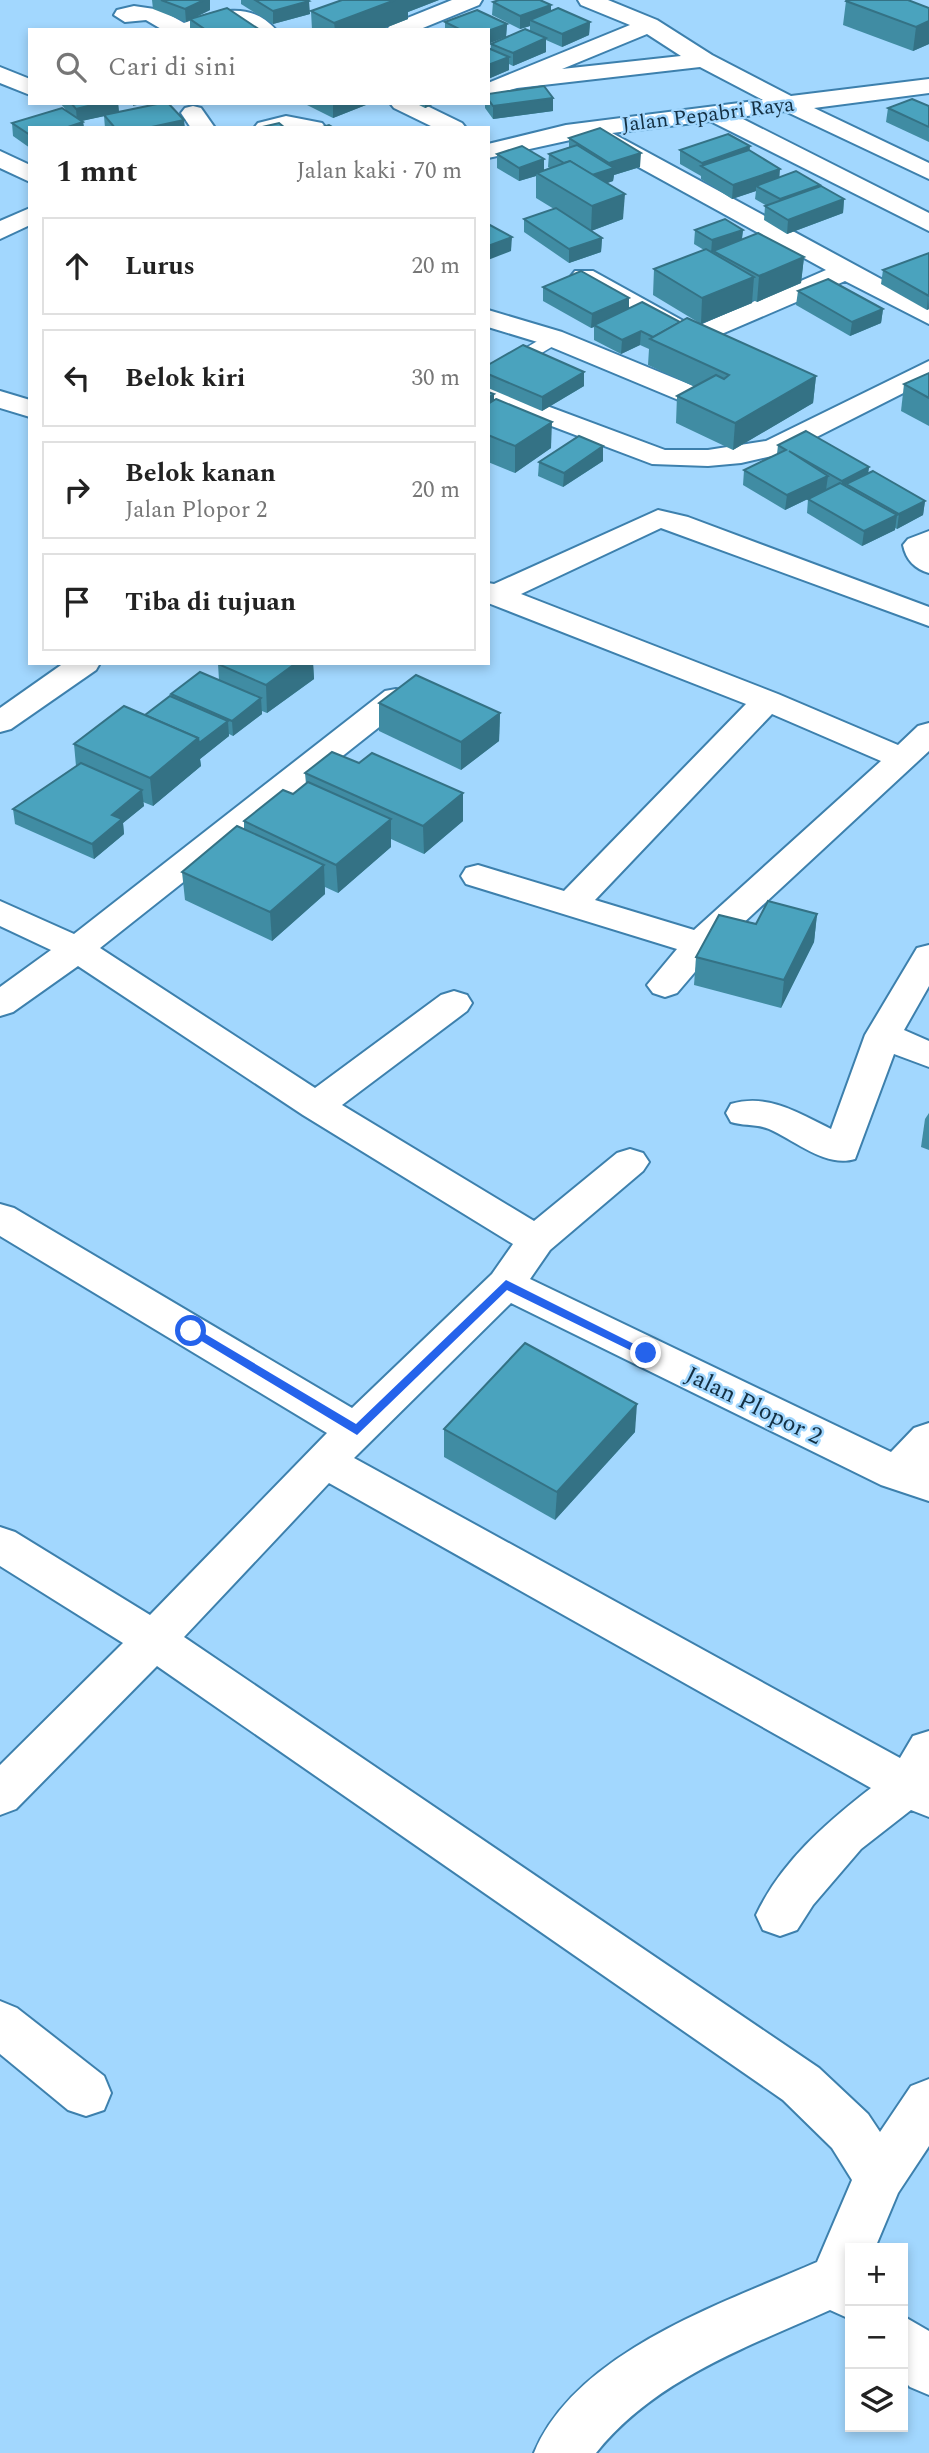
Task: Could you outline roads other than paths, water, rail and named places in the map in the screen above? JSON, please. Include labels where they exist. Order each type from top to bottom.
[{"type":"street","points":[[403,28],[471,0]]},
{"type":"street","points":[[589,0],[649,25],[704,60],[929,172]]},
{"type":"street","points":[[125,15],[150,12],[176,28]]},
{"type":"street","points":[[191,28],[232,13],[240,13],[262,28]]},
{"type":"street","points":[[491,90],[519,81],[649,25]]},
{"type":"street","points":[[519,81],[704,60]]},
{"type":"street","points":[[0,74],[28,87]]},
{"type":"street","name":"Jalan Pepabri Raya","points":[[491,148],[587,130],[711,112],[929,86]]},
{"type":"street","points":[[406,105],[450,126]]},
{"type":"street","points":[[711,112],[929,223]]},
{"type":"street","points":[[272,126],[286,122],[305,126]]},
{"type":"street","points":[[587,130],[929,316]]},
{"type":"street","points":[[0,158],[28,174]]},
{"type":"street","points":[[0,231],[28,216]]},
{"type":"street","points":[[583,275],[679,329],[703,334],[848,270]]},
{"type":"street","points":[[490,318],[553,338],[703,400]]},
{"type":"street","points":[[490,393],[662,458],[709,458],[775,447],[929,369]]},
{"type":"street","points":[[0,399],[28,408]]},
{"type":"street","points":[[492,594],[658,519],[678,523],[929,617]]},
{"type":"street","points":[[929,540],[918,545],[920,554],[929,564]]},
{"type":"street","points":[[492,594],[767,701],[903,759]]},
{"type":"street","points":[[0,722],[82,665]]},
{"type":"street","points":[[0,1004],[77,949],[397,698]]},
{"type":"street","points":[[571,904],[767,701]]},
{"type":"street","points":[[665,985],[700,944],[929,733]]},
{"type":"street","points":[[478,876],[700,944]]},
{"type":"street","points":[[0,912],[77,949],[316,1106],[536,1240]]},
{"type":"street","points":[[744,1113],[772,1115],[842,1150],[883,1035],[929,956]]},
{"type":"street","points":[[316,1106],[454,1003]]},
{"type":"street","points":[[883,1035],[929,1055]]},
{"type":"street","points":[[0,1795],[154,1640],[324,1461],[506,1284],[536,1240],[630,1162]]},
{"type":"street","points":[[0,1218],[357,1431]]},
{"type":"street","name":"Jalan Plopor 2","points":[[506,1284],[912,1479]]},
{"type":"street","points":[[912,1479],[929,1439]]},
{"type":"street","points":[[324,1461],[922,1778],[845,1835],[796,1890],[780,1914]]},
{"type":"street","points":[[0,1544],[154,1640],[801,2084],[850,2131],[879,2177]]},
{"type":"street","points":[[0,2024],[86,2093]]},
{"type":"street","points":[[561,2453],[578,2427],[630,2383],[680,2353],[843,2287],[879,2177],[929,2103]]},
{"type":"street","points":[[908,2348],[929,2368]]},
{"type":"lane","points":[[490,378],[553,338]]}]
